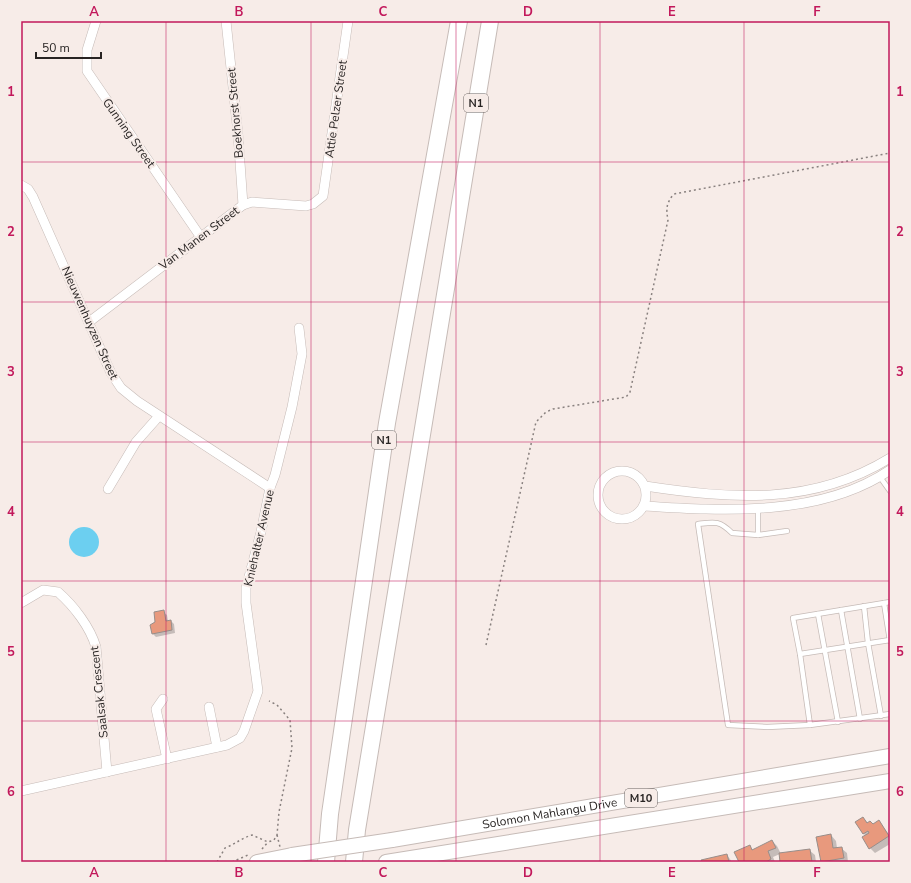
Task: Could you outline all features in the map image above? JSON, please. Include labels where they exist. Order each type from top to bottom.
[{"type":"highway","name":"N1","points":[[326,862],[330,814],[387,423],[459,21]]},
{"type":"highway","name":"N1","points":[[354,862],[357,830],[490,21]]},
{"type":"highway","points":[[462,184],[497,21]]},
{"type":"main road","points":[[836,765],[890,753]]},
{"type":"main road","name":"Solomon Mahlangu Drive","points":[[257,862],[890,756]]},
{"type":"main road","name":"Solomon Mahlangu Drive","points":[[390,861],[890,781]]},
{"type":"street","name":"Gunning Street","points":[[96,21],[87,50],[87,71],[200,236]]},
{"type":"street","name":"Boekhorst Street","points":[[226,21],[238,134],[243,205]]},
{"type":"street","name":"Attie Pelzer Street","points":[[323,196],[348,21]]},
{"type":"street","name":"Nieuwenhuyzen Street","points":[[21,185],[28,189],[33,197],[118,385],[128,395],[270,488]]},
{"type":"street","name":"Van Manen Street","points":[[89,322],[200,236],[243,205],[252,202],[306,206],[319,200],[323,196]]},
{"type":"street","name":"Kniehalter Avenue","points":[[21,791],[217,747],[235,742],[240,738],[250,717],[258,691],[246,603],[246,588],[261,532],[270,488],[292,407],[302,354],[299,328]]},
{"type":"street","points":[[108,488],[136,442],[159,416]]},
{"type":"street","points":[[644,486],[694,494],[762,497],[794,492],[850,479],[874,468],[890,458]]},
{"type":"street","points":[[644,506],[713,510],[758,510],[832,496],[880,477],[890,470]]},
{"type":"street","points":[[621,471],[636,475],[644,486],[646,499],[644,506],[634,516],[628,518],[614,517],[607,513],[602,507],[599,491],[601,483],[607,477],[621,471]]},
{"type":"street","name":"Saalsak Crescent","points":[[21,603],[42,590],[58,592],[87,628],[93,639],[96,647],[107,772]]},
{"type":"street","points":[[163,699],[156,709],[167,759]]},
{"type":"street","points":[[209,707],[217,747]]},
{"type":"lane","points":[[880,477],[890,491]]},
{"type":"lane","points":[[758,510],[758,535]]},
{"type":"lane","points":[[788,532],[758,535],[732,533],[724,524],[716,522],[698,524],[728,725],[767,727],[810,725],[890,714]]},
{"type":"lane","points":[[810,725],[800,654],[792,618],[890,602]]},
{"type":"lane","points":[[800,654],[890,640],[884,603]]},
{"type":"lane","points":[[864,606],[868,643],[881,716]]},
{"type":"lane","points":[[841,610],[860,719]]},
{"type":"lane","points":[[818,614],[838,722]]},
{"type":"path","points":[[486,645],[536,422],[546,412],[553,409],[626,397],[630,392],[668,220],[666,208],[669,200],[674,194],[890,153]]},
{"type":"path","points":[[217,862],[225,848],[236,844],[244,837],[252,835],[268,842],[274,840],[277,835],[292,748],[290,720],[282,709],[270,701]]},
{"type":"water","points":[[84,527],[95,531],[99,542],[95,553],[84,557],[73,553],[69,542],[73,531]]},
{"type":"building","points":[[164,610],[166,621],[171,620],[172,630],[152,634],[150,625],[155,622],[154,612]]},
{"type":"building","points":[[863,817],[867,823],[870,821],[873,824],[879,820],[889,836],[869,849],[862,837],[869,833],[868,831],[863,834],[855,822]]},
{"type":"building","points":[[831,834],[833,848],[842,847],[844,858],[821,862],[816,837]]},
{"type":"building","points":[[772,840],[776,848],[768,851],[771,859],[766,862],[739,862],[734,852],[750,845],[752,850]]},
{"type":"building","points":[[810,849],[812,862],[780,862],[779,853]]},
{"type":"building","points":[[727,854],[729,862],[702,862],[701,860]]}]
